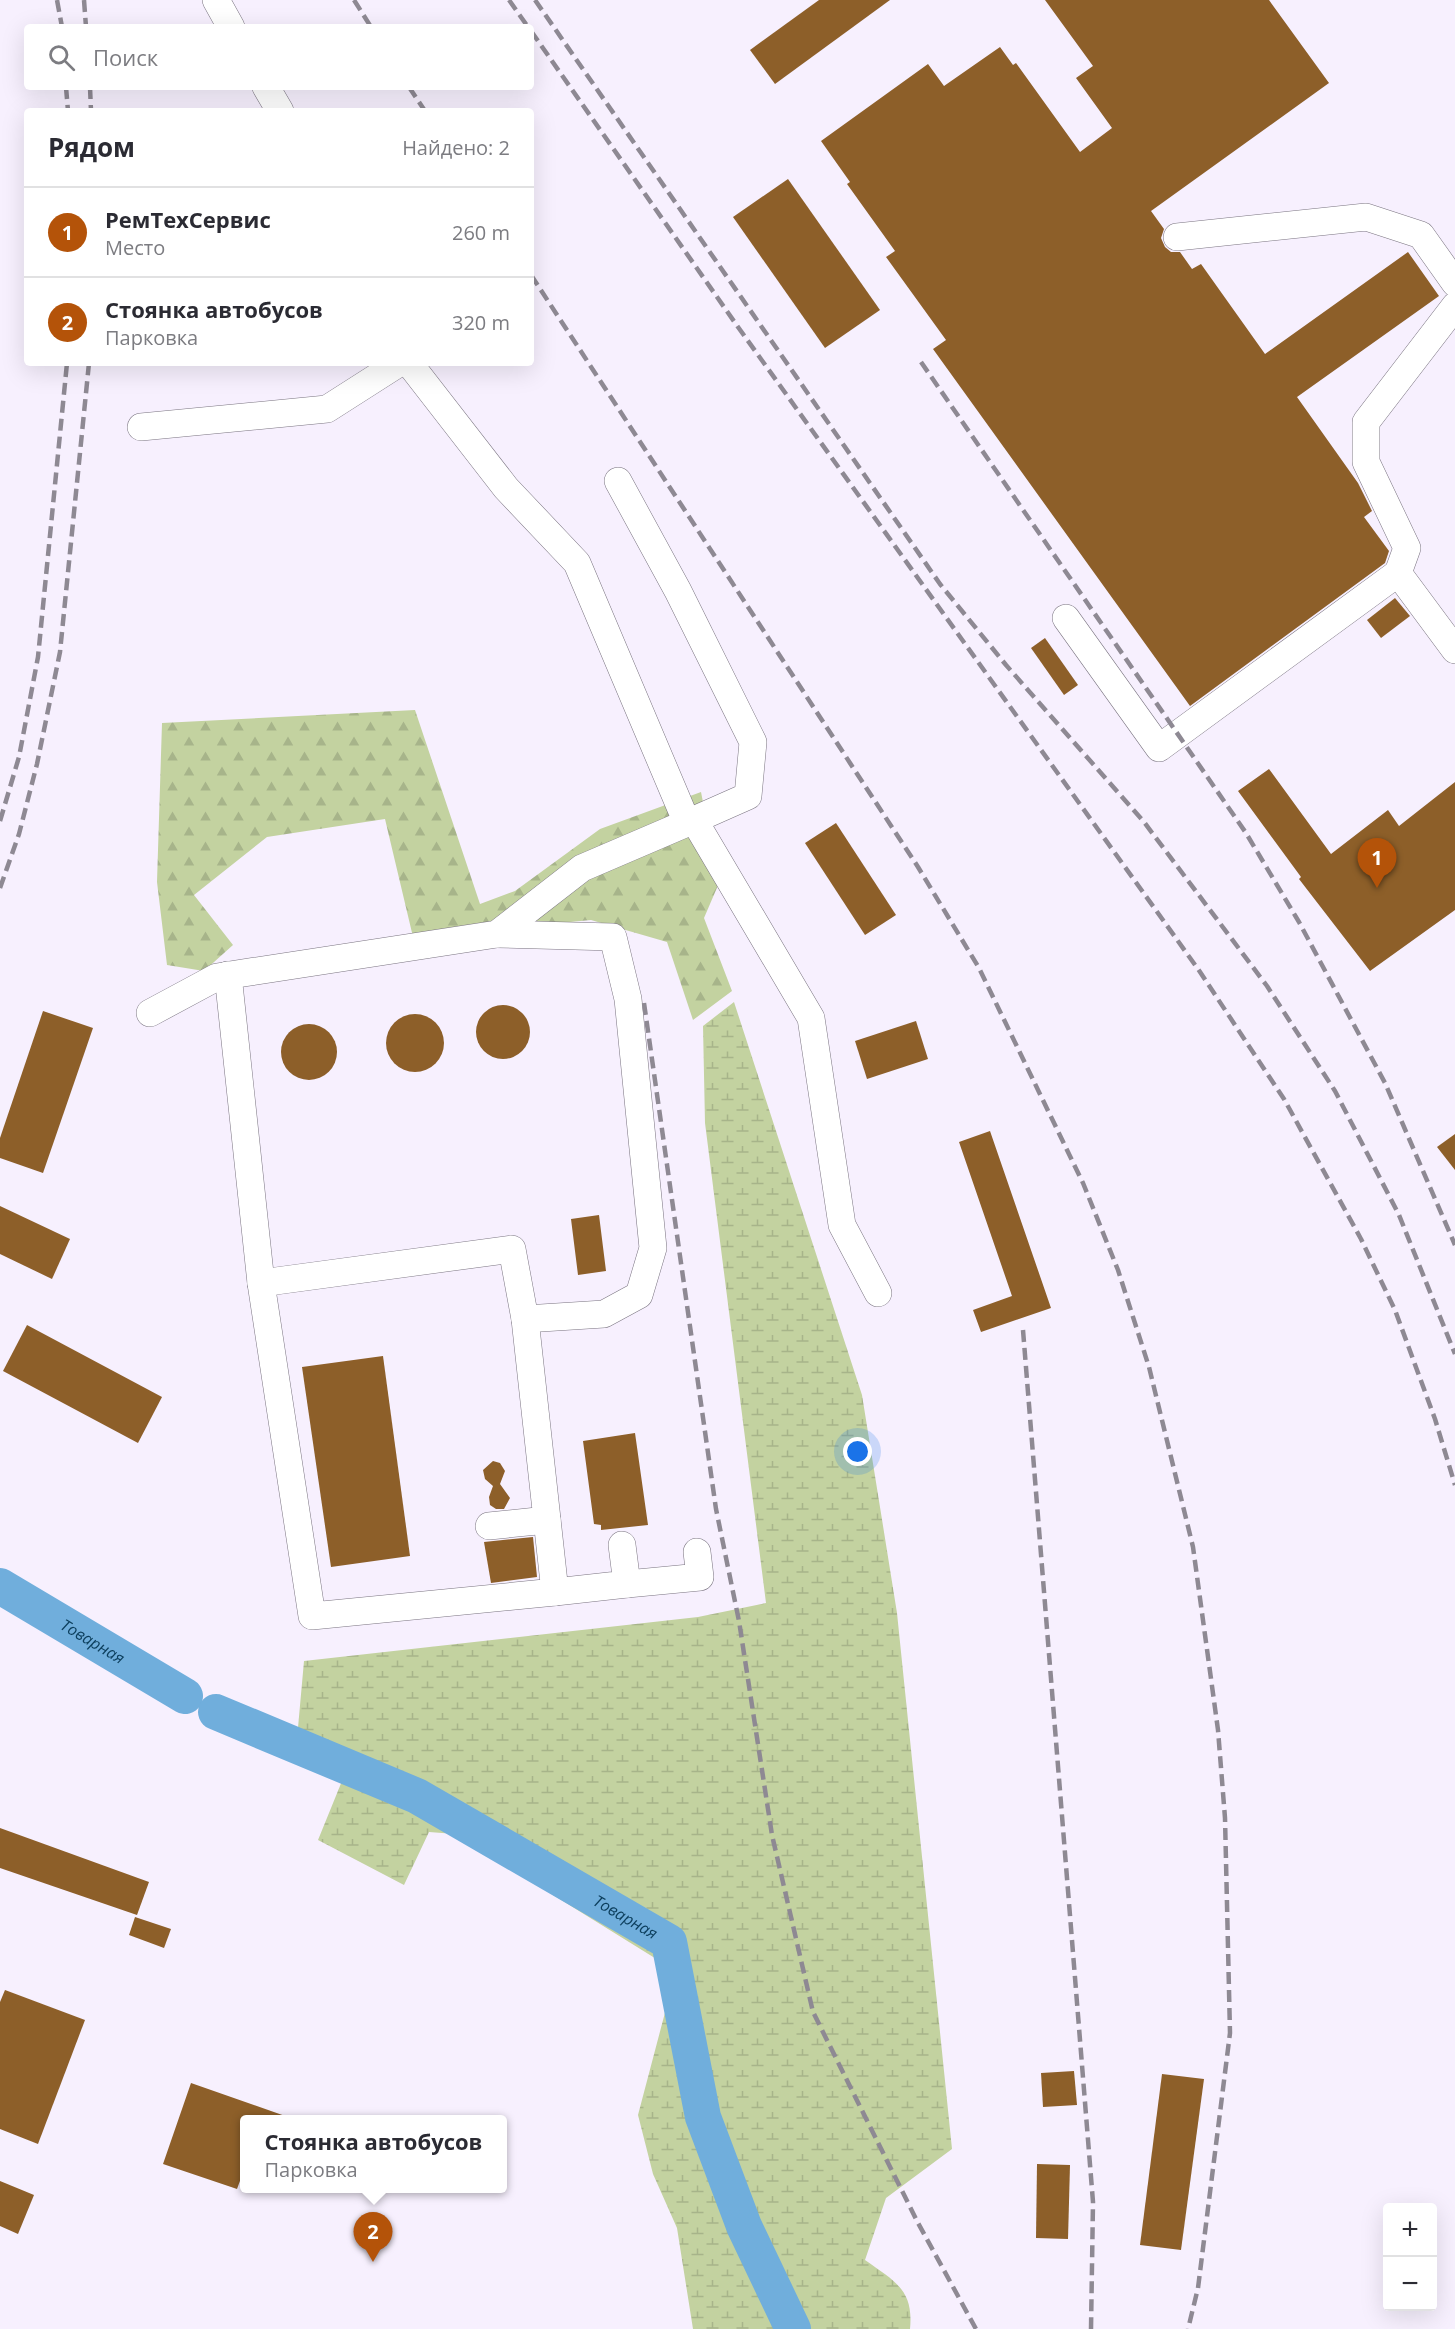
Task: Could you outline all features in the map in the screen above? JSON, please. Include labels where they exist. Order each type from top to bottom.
[{"type":"lane","points":[[216,0],[229,24]]},
{"type":"lane","points":[[268,90],[278,108]]},
{"type":"lane","points":[[1177,237],[1366,217],[1421,235],[1455,283]]},
{"type":"lane","points":[[1066,618],[1159,748],[1398,573],[1407,548],[1366,462],[1366,422],[1455,306]]},
{"type":"lane","points":[[141,427],[327,409],[394,366]]},
{"type":"lane","points":[[411,366],[506,488],[577,563],[690,822],[811,1018],[842,1225],[878,1293]]},
{"type":"lane","points":[[497,934],[582,868],[748,795],[753,742],[678,591],[618,481]]},
{"type":"lane","points":[[1398,573],[1455,650]]},
{"type":"lane","points":[[150,1013],[217,977],[228,975],[497,934],[613,937],[628,999],[654,1248],[639,1295],[604,1314],[525,1319]]},
{"type":"lane","points":[[228,975],[261,1283],[312,1616],[700,1577],[697,1551]]},
{"type":"lane","points":[[261,1283],[512,1249],[525,1319],[555,1592]]},
{"type":"lane","points":[[489,1526],[547,1520]]},
{"type":"lane","points":[[622,1545],[627,1584]]},
{"type":"green space","points":[[415,710],[480,904],[515,891],[600,829],[701,792],[719,883],[704,918],[732,991],[693,1020],[667,942],[591,920],[413,937],[385,819],[267,837],[194,895],[233,945],[204,971],[167,965],[157,882],[162,723]]},
{"type":"green space","points":[[734,1002],[862,1395],[897,1613],[952,2149],[886,2198],[865,2260],[900,2287],[909,2304],[910,2329],[693,2329],[677,2228],[653,2174],[638,2115],[667,2005],[658,1960],[455,1834],[429,1832],[404,1885],[318,1840],[342,1781],[295,1761],[304,1661],[698,1617],[766,1603],[705,1123],[703,1026]]},
{"type":"building","points":[[819,0],[890,0],[775,84],[750,50]]},
{"type":"building","points":[[1045,0],[1269,0],[1329,83],[1151,211],[1164,229],[1161,238],[1165,247],[1171,252],[1180,252],[1192,269],[1201,264],[1265,354],[1408,252],[1439,296],[1297,397],[1358,483],[1372,511],[1364,517],[1389,551],[1385,563],[1190,706],[933,349],[946,340],[886,257],[895,251],[847,184],[850,182],[821,141],[928,64],[944,86],[1000,47],[1013,65],[1016,63],[1080,152],[1112,128],[1076,78],[1093,66]]},
{"type":"building","points":[[788,179],[880,310],[825,348],[733,217]]},
{"type":"building","points":[[1395,598],[1410,616],[1381,638],[1367,620]]},
{"type":"building","points":[[1045,638],[1078,685],[1064,695],[1031,648]]},
{"type":"building","points":[[1269,769],[1331,854],[1388,810],[1399,826],[1455,782],[1455,910],[1370,971],[1299,879],[1301,877],[1238,791]]},
{"type":"building","points":[[836,823],[896,915],[865,935],[805,843]]},
{"type":"building","points":[[498,1005],[508,1005],[518,1009],[526,1017],[530,1032],[526,1047],[518,1055],[508,1059],[498,1059],[488,1055],[480,1047],[476,1037],[476,1027],[480,1017],[488,1009]]},
{"type":"building","points":[[43,1011],[93,1028],[43,1173],[0,1158],[0,1138]]},
{"type":"building","points":[[415,1014],[431,1019],[439,1027],[444,1043],[439,1059],[431,1067],[415,1072],[399,1067],[391,1059],[386,1043],[391,1027],[399,1019]]},
{"type":"building","points":[[916,1021],[928,1059],[867,1079],[855,1041]]},
{"type":"building","points":[[309,1024],[320,1026],[329,1032],[335,1041],[337,1052],[335,1063],[329,1072],[320,1078],[309,1080],[298,1078],[289,1072],[283,1063],[281,1052],[283,1041],[289,1032],[298,1026]]},
{"type":"building","points":[[990,1131],[1051,1308],[981,1332],[973,1310],[1012,1296],[959,1142]]},
{"type":"building","points":[[1455,1134],[1455,1170],[1437,1147]]},
{"type":"building","points":[[0,1206],[70,1239],[52,1279],[0,1254]]},
{"type":"building","points":[[599,1215],[606,1271],[578,1275],[571,1219]]},
{"type":"building","points":[[27,1325],[162,1397],[138,1443],[3,1371]]},
{"type":"building","points":[[383,1356],[410,1556],[331,1567],[302,1367]]},
{"type":"building","points":[[635,1433],[648,1525],[601,1530],[601,1525],[594,1524],[583,1441]]},
{"type":"building","points":[[493,1461],[500,1463],[505,1471],[500,1484],[510,1498],[504,1509],[496,1509],[490,1505],[489,1497],[493,1486],[485,1479],[483,1470]]},
{"type":"building","points":[[533,1537],[537,1577],[491,1583],[484,1542]]},
{"type":"building","points":[[0,1828],[149,1882],[137,1915],[0,1868]]},
{"type":"building","points":[[135,1917],[171,1929],[164,1948],[129,1935]]},
{"type":"building","points":[[5,1990],[85,2020],[38,2144],[0,2129],[0,2002]]},
{"type":"building","points":[[1074,2071],[1077,2105],[1043,2107],[1041,2073]]},
{"type":"building","points":[[1162,2074],[1204,2079],[1181,2250],[1140,2245]]},
{"type":"building","points":[[191,2083],[282,2115],[240,2115],[240,2181],[237,2189],[163,2164]]},
{"type":"building","points":[[1037,2164],[1070,2165],[1068,2239],[1036,2238]]},
{"type":"building","points":[[0,2181],[34,2195],[18,2234],[0,2226]]},
{"type":"waterway","name":"Товарная","points":[[0,1586],[185,1696]]},
{"type":"waterway","name":"Товарная","points":[[216,1712],[417,1796],[669,1942],[703,2117],[744,2226],[793,2329]]},
{"type":"railway","points":[[57,0],[61,24]]},
{"type":"railway","points":[[84,0],[86,24]]},
{"type":"railway","points":[[354,0],[369,24]]},
{"type":"railway","points":[[509,0],[526,24]]},
{"type":"railway","points":[[535,0],[940,584],[1006,665],[1144,822],[1267,986],[1335,1091],[1399,1215],[1455,1354]]},
{"type":"railway","points":[[534,35],[738,327],[1198,969],[1284,1099],[1361,1239],[1395,1310],[1435,1419],[1455,1485]]},
{"type":"railway","points":[[66,90],[68,108]]},
{"type":"railway","points":[[90,90],[91,108]]},
{"type":"railway","points":[[411,90],[423,108]]},
{"type":"railway","points":[[534,280],[918,867],[979,968],[1083,1183],[1118,1270],[1149,1367],[1193,1547],[1218,1730],[1225,1818],[1230,2033],[1198,2288],[1188,2329]]},
{"type":"railway","points":[[921,362],[1246,833],[1299,922],[1385,1083],[1455,1245]]},
{"type":"railway","points":[[0,821],[19,757],[38,657],[67,366]]},
{"type":"railway","points":[[0,888],[19,834],[37,764],[60,652],[89,366]]},
{"type":"railway","points":[[644,1003],[716,1509],[739,1621],[772,1835],[813,2012],[917,2221],[976,2329]]},
{"type":"railway","points":[[1023,1330],[1093,2202],[1091,2329]]},
{"type":"place","name":"РемТехСервис","points":[[1377,888]]},
{"type":"place","name":"Стоянка автобусов","points":[[373,2262]]}]
